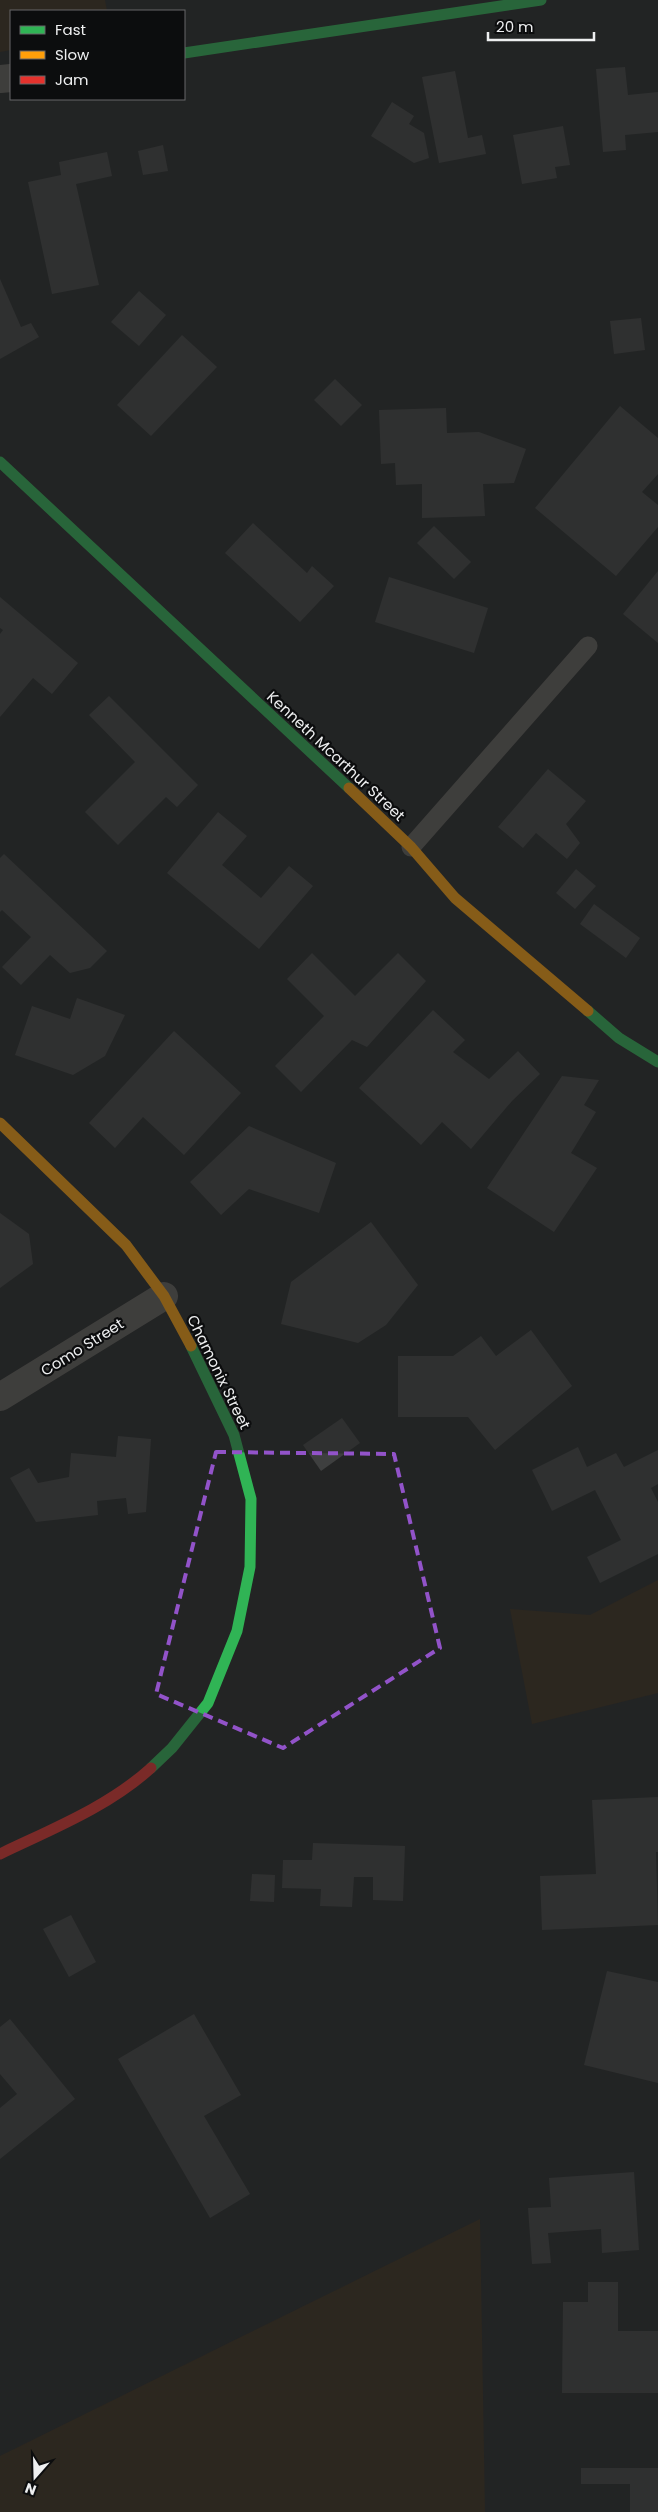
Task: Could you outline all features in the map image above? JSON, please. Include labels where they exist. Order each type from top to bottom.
[{"type":"street","points":[[185,53],[541,0]]},
{"type":"street","name":"Kenneth Mcarthur Street","points":[[0,462],[411,847],[456,898],[619,1038],[658,1062]]},
{"type":"street","name":"Chamonix Street","points":[[0,1123],[126,1245],[164,1296],[200,1362],[234,1435],[251,1499],[250,1567],[237,1631],[208,1703],[172,1748],[135,1782],[88,1812],[0,1854]]},
{"type":"street","name":"Como Street","points":[[0,1397],[164,1296]]},
{"type":"lane","points":[[411,847],[588,646]]},
{"type":"highlighted area","points":[[216,1452],[394,1454],[440,1648],[283,1748],[156,1694]]},
{"type":"shaded area","points":[[0,0],[105,0],[107,10],[10,10],[10,50],[0,52]]},
{"type":"shaded area","points":[[658,1580],[658,1693],[532,1724],[510,1609],[590,1615]]},
{"type":"shaded area","points":[[480,2219],[485,2512],[0,2512],[0,2456]]},
{"type":"building","points":[[625,67],[628,95],[658,92],[658,132],[625,135],[626,150],[603,152],[596,69]]},
{"type":"building","points":[[455,71],[468,138],[482,135],[486,154],[439,163],[422,77]]},
{"type":"building","points":[[392,102],[414,116],[409,124],[424,133],[429,158],[414,163],[371,136]]},
{"type":"building","points":[[563,126],[570,165],[555,167],[557,178],[522,184],[513,135]]},
{"type":"building","points":[[163,145],[168,171],[143,175],[138,151]]},
{"type":"building","points":[[107,152],[112,176],[76,184],[99,285],[52,294],[28,182],[61,175],[59,162]]},
{"type":"building","points":[[0,279],[21,327],[31,323],[39,337],[0,359]]},
{"type":"building","points":[[139,291],[166,315],[139,346],[111,322]]},
{"type":"building","points":[[641,318],[645,350],[614,354],[610,321]]},
{"type":"building","points":[[182,335],[217,367],[151,436],[117,405]]},
{"type":"building","points":[[335,379],[362,405],[341,426],[314,400]]},
{"type":"building","points":[[620,406],[658,438],[658,474],[642,492],[658,505],[658,527],[616,576],[535,508]]},
{"type":"building","points":[[446,408],[447,433],[479,432],[526,449],[514,483],[483,484],[485,516],[422,518],[422,484],[396,485],[395,463],[381,464],[379,410]]},
{"type":"building","points":[[253,523],[307,573],[312,566],[334,586],[300,622],[225,553]]},
{"type":"building","points":[[434,526],[471,562],[454,579],[417,543]]},
{"type":"building","points":[[658,571],[658,643],[623,614]]},
{"type":"building","points":[[389,577],[488,608],[474,653],[375,622]]},
{"type":"building","points":[[0,597],[78,663],[52,694],[33,678],[0,717],[0,634],[3,630],[0,628]]},
{"type":"building","points":[[109,696],[198,785],[177,807],[166,797],[118,845],[85,812],[135,762],[89,715]]},
{"type":"building","points":[[548,769],[586,801],[566,824],[580,843],[567,859],[536,833],[523,848],[498,827]]},
{"type":"building","points":[[218,812],[247,836],[222,865],[261,898],[289,866],[313,886],[259,949],[167,873]]},
{"type":"building","points":[[4,854],[107,951],[90,968],[70,973],[50,955],[21,985],[2,967],[31,937],[2,910],[0,912],[0,858]]},
{"type":"building","points":[[576,869],[596,886],[575,909],[556,893]]},
{"type":"building","points":[[594,904],[640,938],[626,958],[580,924]]},
{"type":"building","points":[[312,953],[355,996],[398,953],[426,981],[367,1047],[352,1040],[301,1092],[275,1066],[324,1016],[287,979]]},
{"type":"building","points":[[77,998],[125,1015],[105,1056],[73,1075],[15,1055],[32,1006],[70,1019]]},
{"type":"building","points":[[433,1010],[465,1040],[453,1052],[489,1079],[518,1051],[540,1074],[512,1101],[471,1149],[442,1122],[421,1145],[359,1088]]},
{"type":"building","points":[[174,1031],[241,1093],[184,1155],[143,1117],[115,1148],[89,1123]]},
{"type":"building","points":[[562,1076],[599,1080],[584,1105],[596,1112],[571,1153],[597,1168],[554,1232],[487,1188]]},
{"type":"building","points":[[249,1126],[336,1163],[319,1213],[249,1189],[221,1215],[190,1182]]},
{"type":"building","points":[[0,1213],[29,1234],[33,1264],[0,1288]]},
{"type":"building","points":[[371,1222],[418,1285],[386,1325],[358,1343],[281,1324],[291,1282]]},
{"type":"building","points":[[531,1330],[572,1386],[495,1450],[468,1417],[398,1417],[398,1356],[453,1356],[481,1336],[496,1356]]},
{"type":"building","points":[[342,1418],[360,1443],[321,1471],[303,1445]]},
{"type":"building","points":[[118,1436],[151,1439],[146,1512],[128,1514],[126,1498],[97,1501],[98,1515],[36,1522],[10,1478],[29,1468],[38,1483],[69,1477],[71,1453],[116,1457]]},
{"type":"building","points":[[578,1447],[587,1467],[616,1453],[624,1467],[658,1450],[658,1484],[651,1488],[658,1502],[658,1554],[600,1583],[587,1557],[621,1540],[595,1490],[552,1511],[532,1470]]},
{"type":"building","points":[[658,1797],[658,1852],[656,1852],[658,1925],[542,1930],[540,1876],[596,1874],[592,1800]]},
{"type":"building","points":[[313,1843],[405,1846],[403,1901],[373,1900],[373,1877],[354,1877],[352,1907],[320,1906],[321,1889],[282,1888],[283,1860],[312,1860]]},
{"type":"building","points":[[252,1874],[275,1875],[274,1902],[250,1901]]},
{"type":"building","points":[[71,1915],[96,1962],[69,1977],[43,1929]]},
{"type":"building","points":[[607,1971],[658,1982],[658,2083],[584,2065]]},
{"type":"building","points":[[194,2014],[241,2095],[204,2116],[250,2194],[210,2218],[118,2059]]},
{"type":"building","points":[[10,2019],[75,2099],[0,2159],[0,2108],[17,2094],[0,2074],[0,2027]]},
{"type":"building","points":[[634,2172],[639,2250],[602,2253],[601,2229],[548,2233],[551,2263],[532,2264],[528,2208],[551,2207],[549,2178]]},
{"type":"building","points":[[588,2282],[618,2282],[618,2331],[658,2331],[658,2393],[562,2393],[563,2302],[588,2302]]},
{"type":"building","points":[[581,2468],[658,2468],[658,2512],[630,2512],[630,2484],[581,2484]]},
{"type":"traffic: fast","points":[[185,53],[541,0]]},
{"type":"traffic: fast","points":[[0,462],[349,788]]},
{"type":"traffic: fast","points":[[588,1011],[619,1038],[658,1062]]},
{"type":"traffic: fast","points":[[151,1768],[172,1748],[208,1703],[237,1631],[250,1567],[251,1499],[234,1435],[191,1346]]},
{"type":"traffic: slow","points":[[349,788],[411,847],[455,898],[588,1011]]},
{"type":"traffic: slow","points":[[0,1123],[126,1245],[164,1296],[191,1346]]},
{"type":"traffic: jam","points":[[0,1854],[98,1806],[151,1768]]}]
